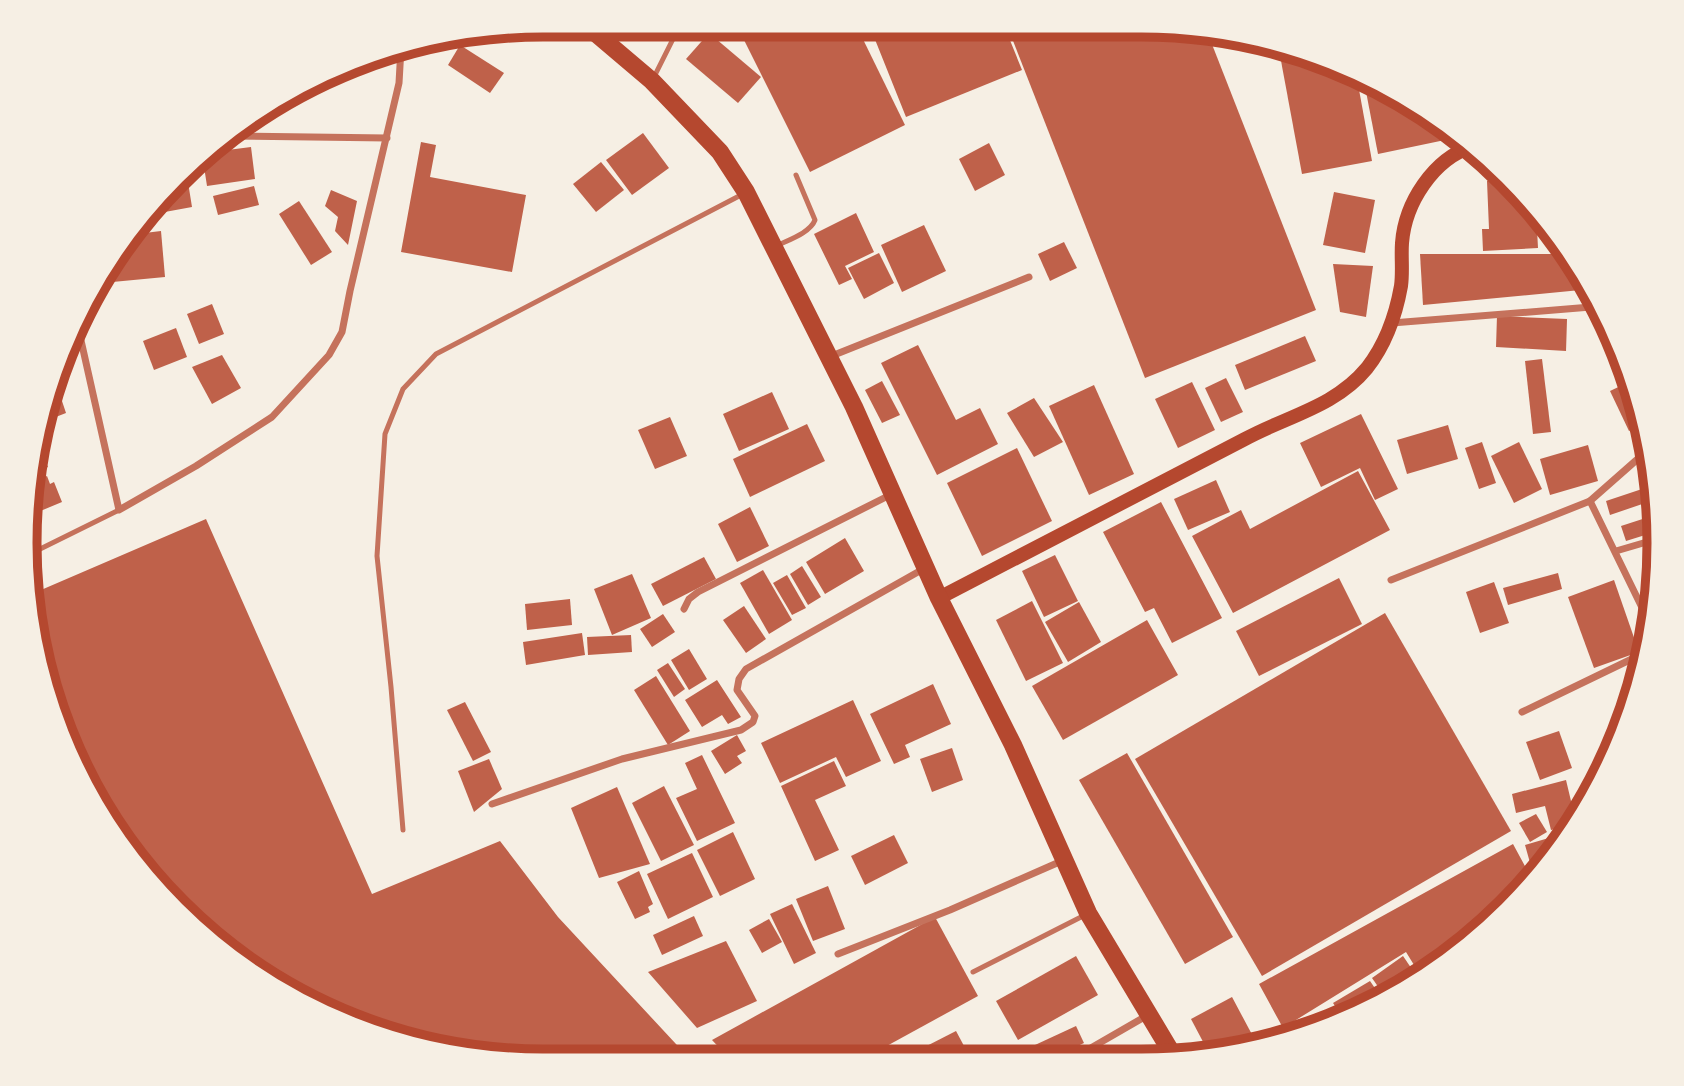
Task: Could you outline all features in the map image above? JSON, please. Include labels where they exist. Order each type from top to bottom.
[{"type":"main road","points":[[600,37],[652,81],[720,152],[746,192],[855,407],[925,568],[1013,745],[1088,913],[1169,1048]]},
{"type":"main road","points":[[939,597],[1254,434],[1324,405],[1352,384],[1368,366],[1392,323],[1402,282],[1402,242],[1406,217],[1432,174],[1447,160],[1462,152]]},
{"type":"street","points":[[81,340],[119,510],[196,466],[272,417],[328,355],[342,332],[399,83],[400,58]]},
{"type":"street","points":[[242,136],[387,138]]},
{"type":"street","points":[[828,357],[1029,277]]},
{"type":"street","points":[[1392,323],[1588,307]]},
{"type":"street","points":[[1391,580],[1590,501],[1640,456]]},
{"type":"street","points":[[684,609],[689,599],[698,592],[892,494]]},
{"type":"street","points":[[1590,501],[1643,609]]},
{"type":"street","points":[[1616,551],[1647,542]]},
{"type":"street","points":[[492,804],[622,759],[741,730],[753,722],[755,716],[737,690],[739,679],[746,669],[925,568]]},
{"type":"street","points":[[1522,712],[1634,659]]},
{"type":"street","points":[[838,954],[950,910],[1065,860]]},
{"type":"street","points":[[1089,1049],[1148,1015]]},
{"type":"lane","points":[[652,81],[674,37]]},
{"type":"lane","points":[[774,248],[813,226],[815,220],[796,174]]},
{"type":"lane","points":[[403,830],[377,556],[385,434],[403,390],[436,354],[746,192]]},
{"type":"lane","points":[[37,550],[119,510]]},
{"type":"lane","points":[[973,972],[1088,913]]},
{"type":"building","points":[[705,37],[714,37],[761,77],[738,103],[686,59]]},
{"type":"building","points":[[742,37],[862,37],[905,125],[810,172]]},
{"type":"building","points":[[874,37],[1009,37],[1022,70],[906,117]]},
{"type":"building","points":[[1012,37],[1141,37],[1211,42],[1316,310],[1145,378]]},
{"type":"building","points":[[460,45],[504,73],[490,93],[448,65]]},
{"type":"building","points":[[1280,57],[1358,86],[1372,161],[1302,174]]},
{"type":"building","points":[[1366,89],[1445,138],[1445,140],[1378,154]]},
{"type":"building","points":[[643,133],[669,168],[632,195],[606,160]]},
{"type":"building","points":[[421,142],[436,145],[430,177],[526,195],[512,272],[401,252]]},
{"type":"building","points":[[989,143],[1005,175],[975,191],[959,159]]},
{"type":"building","points":[[251,147],[255,179],[207,186],[204,167],[223,151]]},
{"type":"building","points":[[601,162],[624,190],[596,212],[573,184]]},
{"type":"building","points":[[1487,181],[1494,181],[1537,227],[1538,248],[1483,251],[1482,229],[1489,229]]},
{"type":"building","points":[[188,182],[192,207],[159,213]]},
{"type":"building","points":[[254,186],[259,205],[218,215],[213,196]]},
{"type":"building","points":[[331,190],[357,201],[348,245],[335,231],[338,217],[325,206]]},
{"type":"building","points":[[1334,192],[1375,200],[1365,253],[1323,245]]},
{"type":"building","points":[[299,201],[332,252],[311,265],[279,214]]},
{"type":"building","points":[[856,213],[874,252],[845,266],[852,279],[839,285],[814,234]]},
{"type":"building","points":[[924,225],[946,271],[902,292],[881,245]]},
{"type":"building","points":[[161,231],[165,277],[110,282],[122,262],[142,233]]},
{"type":"building","points":[[1064,242],[1077,268],[1050,281],[1038,254]]},
{"type":"building","points":[[879,253],[894,283],[864,299],[848,268]]},
{"type":"building","points":[[1420,254],[1556,254],[1579,290],[1423,305]]},
{"type":"building","points":[[1333,264],[1373,266],[1366,317],[1340,312]]},
{"type":"building","points":[[212,304],[224,334],[199,344],[187,314]]},
{"type":"building","points":[[1497,316],[1567,319],[1566,351],[1496,347]]},
{"type":"building","points":[[176,328],[187,357],[154,370],[143,341]]},
{"type":"building","points":[[1305,336],[1316,361],[1245,390],[1235,365]]},
{"type":"building","points":[[918,345],[956,420],[980,408],[998,444],[937,475],[881,363]]},
{"type":"building","points":[[222,355],[241,388],[212,404],[192,367]]},
{"type":"building","points":[[1542,359],[1551,432],[1533,434],[1525,361]]},
{"type":"building","points":[[1226,378],[1243,412],[1221,422],[1205,388]]},
{"type":"building","points":[[882,381],[900,415],[882,423],[865,390]]},
{"type":"building","points":[[1192,382],[1215,430],[1178,448],[1155,399]]},
{"type":"building","points":[[1094,385],[1134,474],[1089,495],[1049,406]]},
{"type":"building","points":[[1622,385],[1634,429],[1629,431],[1610,391]]},
{"type":"building","points":[[772,392],[789,429],[739,451],[723,414]]},
{"type":"building","points":[[60,394],[66,413],[52,418]]},
{"type":"building","points":[[1034,398],[1063,442],[1034,457],[1007,413]]},
{"type":"building","points":[[1361,414],[1398,489],[1375,500],[1360,468],[1321,487],[1300,443]]},
{"type":"building","points":[[670,417],[687,456],[655,469],[638,430]]},
{"type":"building","points":[[807,424],[825,461],[750,497],[733,459]]},
{"type":"building","points":[[1448,425],[1458,459],[1407,474],[1397,440]]},
{"type":"building","points":[[1482,442],[1496,483],[1479,489],[1465,448]]},
{"type":"building","points":[[1519,442],[1542,489],[1514,503],[1491,456]]},
{"type":"building","points":[[1588,445],[1598,481],[1550,495],[1540,459]]},
{"type":"building","points":[[1017,448],[1052,521],[982,556],[947,483]]},
{"type":"building","points":[[44,458],[48,467],[42,469]]},
{"type":"building","points":[[1358,471],[1390,530],[1233,613],[1192,536],[1241,510],[1250,529]]},
{"type":"building","points":[[47,476],[50,484],[54,482],[62,502],[38,512],[38,510],[41,479]]},
{"type":"building","points":[[1216,480],[1230,512],[1188,530],[1174,499]]},
{"type":"building","points":[[1644,488],[1645,503],[1610,515],[1606,501]]},
{"type":"building","points":[[1161,502],[1222,618],[1172,643],[1154,608],[1145,612],[1103,532]]},
{"type":"building","points":[[750,507],[769,546],[737,562],[718,524]]},
{"type":"building","points":[[1646,518],[1647,535],[1626,541],[1621,526]]},
{"type":"building","points":[[206,519],[372,894],[500,841],[558,917],[681,1049],[510,1048],[444,1040],[349,1011],[290,981],[235,945],[209,924],[162,877],[122,824],[105,796],[75,737],[64,706],[46,642],[39,591]]},
{"type":"building","points":[[845,538],[864,571],[825,594],[806,562]]},
{"type":"building","points":[[1055,555],[1078,601],[1044,617],[1022,571]]},
{"type":"building","points":[[704,557],[716,579],[663,606],[651,584]]},
{"type":"building","points":[[802,566],[821,597],[808,605],[790,574]]},
{"type":"building","points":[[763,570],[792,620],[769,634],[740,583]]},
{"type":"building","points":[[1558,573],[1562,589],[1508,605],[1503,588]]},
{"type":"building","points":[[632,574],[651,618],[612,635],[594,589]]},
{"type":"building","points":[[787,575],[806,608],[792,615],[773,583]]},
{"type":"building","points":[[1339,578],[1362,624],[1259,676],[1236,631]]},
{"type":"building","points":[[1614,580],[1637,646],[1635,653],[1594,668],[1568,597]]},
{"type":"building","points":[[1494,582],[1509,623],[1480,633],[1466,592]]},
{"type":"building","points":[[570,599],[572,625],[527,630],[525,604]]},
{"type":"building","points":[[1032,601],[1063,663],[1026,681],[996,620]]},
{"type":"building","points":[[1079,602],[1101,642],[1068,662],[1045,622]]},
{"type":"building","points":[[744,606],[766,639],[746,653],[723,620]]},
{"type":"building","points":[[1385,613],[1511,831],[1262,976],[1135,759]]},
{"type":"building","points":[[663,614],[675,632],[652,647],[640,629]]},
{"type":"building","points":[[1147,620],[1178,675],[1063,740],[1032,686]]},
{"type":"building","points":[[582,633],[585,655],[526,665],[523,642]]},
{"type":"building","points":[[631,635],[632,652],[588,655],[587,637]]},
{"type":"building","points":[[689,649],[707,679],[689,690],[671,660]]},
{"type":"building","points":[[668,663],[685,689],[674,697],[657,670]]},
{"type":"building","points":[[656,676],[690,731],[668,745],[634,690]]},
{"type":"building","points":[[717,680],[741,717],[728,724],[722,715],[702,727],[685,700]]},
{"type":"building","points":[[933,684],[951,724],[905,745],[910,757],[894,764],[870,714]]},
{"type":"building","points":[[853,700],[881,761],[846,777],[836,757],[780,783],[761,743]]},
{"type":"building","points":[[465,702],[491,752],[473,761],[447,710]]},
{"type":"building","points":[[1559,731],[1572,768],[1540,780],[1526,742]]},
{"type":"building","points":[[737,735],[746,751],[737,756],[742,763],[725,774],[711,751]]},
{"type":"building","points":[[952,748],[963,780],[932,792],[920,759]]},
{"type":"building","points":[[1127,753],[1233,937],[1185,964],[1079,780]]},
{"type":"building","points":[[702,755],[735,823],[697,841],[676,798],[697,789],[685,763]]},
{"type":"building","points":[[489,759],[502,789],[474,812],[458,771]]},
{"type":"building","points":[[834,761],[846,786],[815,800],[839,850],[815,861],[781,786]]},
{"type":"building","points":[[1566,780],[1572,807],[1559,828],[1551,830],[1545,806],[1516,813],[1512,794]]},
{"type":"building","points":[[664,786],[694,845],[661,861],[632,803]]},
{"type":"building","points":[[617,787],[650,864],[599,878],[571,808]]},
{"type":"building","points":[[1536,814],[1547,832],[1530,842],[1519,823]]},
{"type":"building","points":[[733,832],[755,879],[720,896],[697,850]]},
{"type":"building","points":[[894,835],[908,863],[865,885],[851,856]]},
{"type":"building","points":[[1553,837],[1531,866],[1525,845]]},
{"type":"building","points":[[1513,844],[1527,870],[1475,924],[1446,947],[1414,965],[1406,952],[1283,1028],[1259,984]]},
{"type":"building","points":[[692,853],[713,897],[668,919],[647,874]]},
{"type":"building","points":[[639,871],[653,904],[648,907],[650,912],[635,919],[617,882]]},
{"type":"building","points":[[828,886],[845,929],[813,941],[796,899]]},
{"type":"building","points":[[792,904],[816,953],[794,964],[770,914]]},
{"type":"building","points":[[694,916],[703,936],[662,955],[653,935]]},
{"type":"building","points":[[935,917],[978,996],[881,1049],[720,1049],[712,1040]]},
{"type":"building","points":[[769,919],[782,942],[762,953],[749,930]]},
{"type":"building","points":[[726,941],[757,1001],[697,1028],[648,972]]},
{"type":"building","points":[[1076,956],[1098,995],[1018,1040],[996,1001]]},
{"type":"building","points":[[1403,956],[1412,970],[1380,989],[1372,978]]},
{"type":"building","points":[[1370,981],[1377,991],[1338,1010],[1333,1003]]},
{"type":"building","points":[[1232,997],[1253,1037],[1205,1045],[1191,1019]]},
{"type":"building","points":[[1317,1013],[1319,1017],[1304,1022],[1298,1024]]},
{"type":"building","points":[[1076,1026],[1084,1043],[1071,1049],[1026,1049]]},
{"type":"building","points":[[956,1031],[966,1049],[921,1049]]}]
